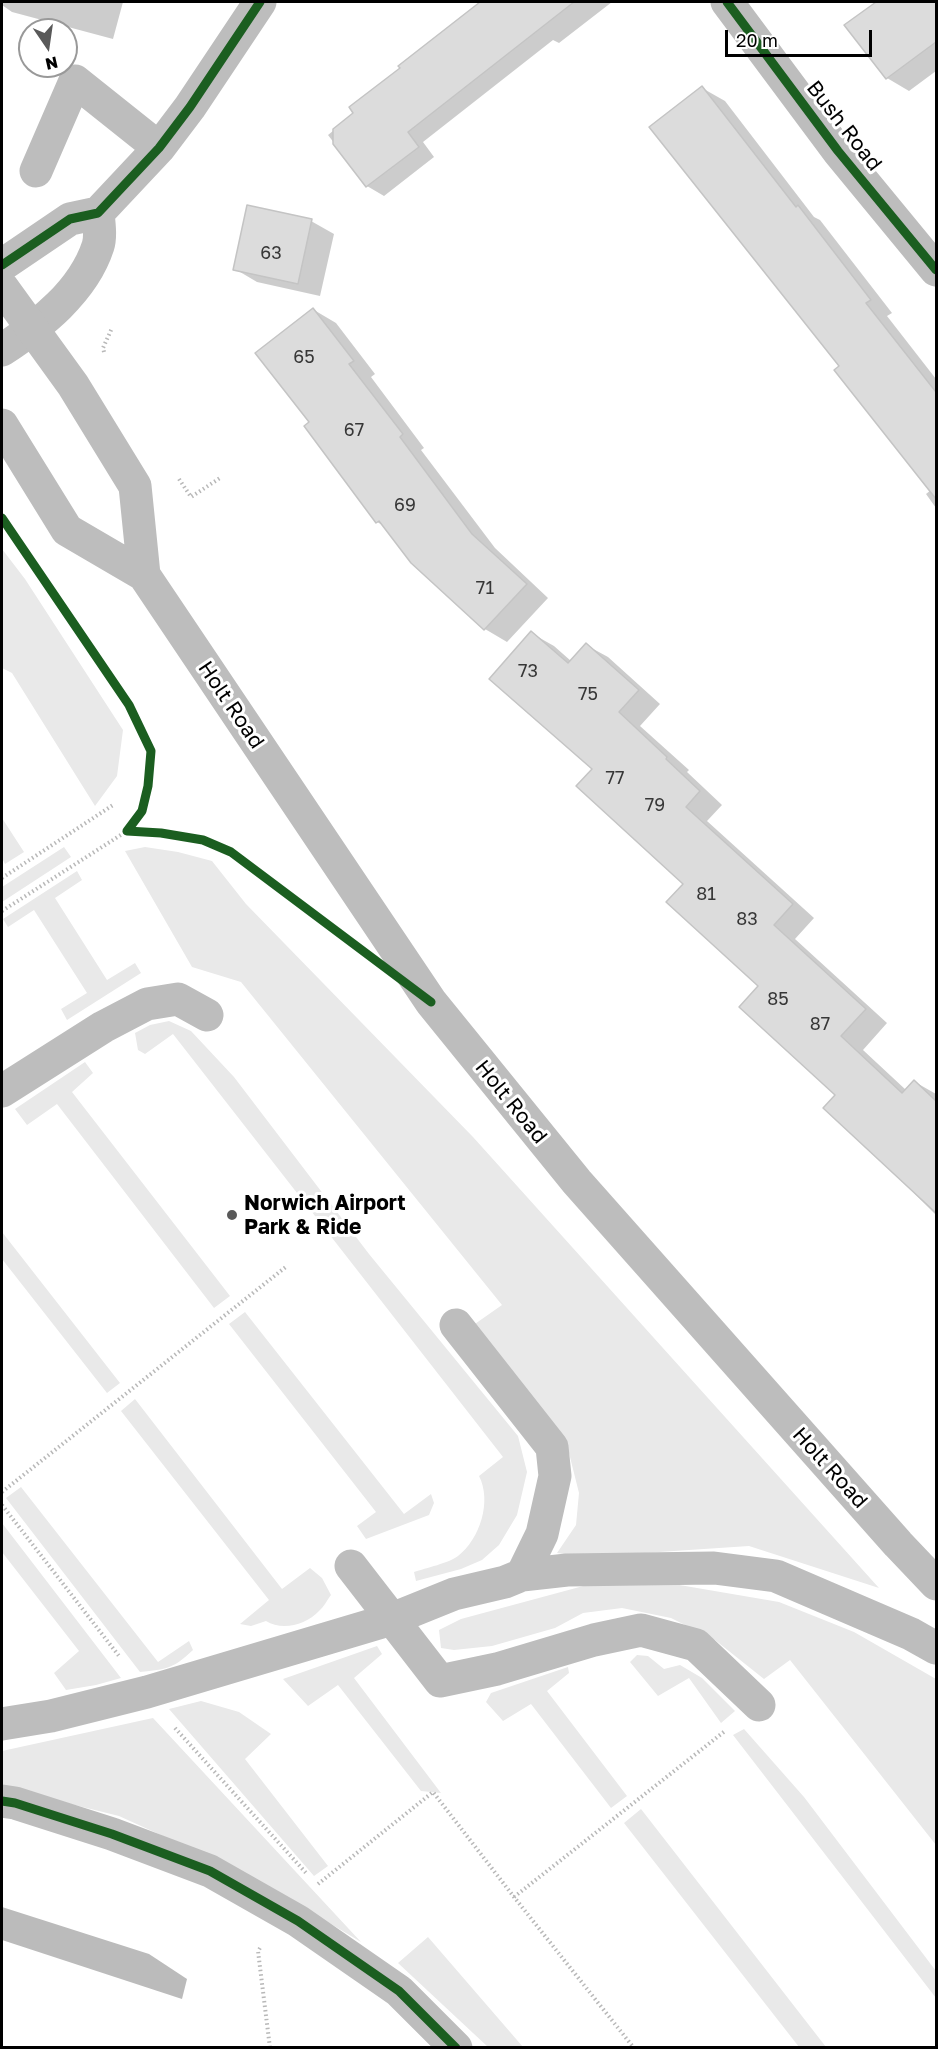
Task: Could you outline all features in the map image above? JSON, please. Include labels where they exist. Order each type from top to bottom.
[{"type":"main road","points":[[2,265],[70,219],[98,213],[159,148],[190,107],[260,2]]},
{"type":"main road","name":"Bush Road","points":[[727,2],[838,151],[931,252]]},
{"type":"main road","points":[[36,171],[75,81],[159,148]]},
{"type":"main road","points":[[2,350],[33,330],[78,284],[99,244],[98,213]]},
{"type":"main road","name":"Holt Road","points":[[2,287],[73,385],[135,486],[144,575]]},
{"type":"main road","name":"Holt Road","points":[[2,425],[67,530],[144,575],[431,1002],[577,1182],[936,1584]]},
{"type":"main road","points":[[2,1091],[104,1027],[147,1004],[178,999],[207,1015]]},
{"type":"main road","points":[[456,1325],[552,1447],[555,1476],[542,1534],[522,1575]]},
{"type":"main road","points":[[351,1566],[440,1681],[497,1669],[641,1630],[696,1645],[759,1705]]},
{"type":"main road","points":[[2,1724],[51,1716],[147,1692],[392,1619],[454,1594],[505,1582],[522,1575],[567,1570],[714,1568],[777,1576],[911,1634],[936,1648]]},
{"type":"main road","points":[[2,1801],[15,1803],[112,1834],[210,1871],[298,1921],[399,1990],[456,2048]]},
{"type":"path","points":[[2,878],[113,805]]},
{"type":"path","points":[[2,911],[132,829]]},
{"type":"path","points":[[2,1492],[287,1266]]},
{"type":"path","points":[[2,1505],[161,1712],[308,1876]]},
{"type":"path","points":[[514,1897],[759,1705]]},
{"type":"path","points":[[316,1885],[433,1792],[634,2048]]},
{"type":"shaded area","points":[[2,549],[25,579],[123,730],[117,776],[95,806],[12,673],[2,668]]},
{"type":"shaded area","points":[[2,818],[24,852],[5,864],[2,858]]},
{"type":"shaded area","points":[[64,847],[71,857],[2,902],[2,887]]},
{"type":"shaded area","points":[[145,847],[178,852],[212,861],[246,904],[473,1137],[879,1588],[749,1546],[584,1557],[557,1553],[576,1525],[579,1493],[566,1441],[472,1326],[502,1305],[241,982],[192,967],[125,851]]},
{"type":"shaded area","points":[[77,871],[82,880],[55,898],[107,980],[135,963],[141,973],[67,1020],[61,1009],[87,993],[34,910],[8,927],[3,919]]},
{"type":"shaded area","points":[[169,1021],[191,1031],[234,1077],[369,1254],[518,1436],[527,1472],[517,1515],[499,1545],[482,1560],[461,1569],[416,1581],[414,1572],[454,1559],[466,1549],[478,1530],[484,1508],[483,1486],[479,1476],[503,1457],[173,1034],[145,1054],[138,1050],[135,1033],[150,1025]]},
{"type":"shaded area","points":[[85,1062],[93,1073],[72,1092],[230,1296],[214,1308],[57,1104],[27,1125],[15,1109]]},
{"type":"shaded area","points":[[2,1232],[120,1383],[107,1393],[2,1259]]},
{"type":"shaded area","points":[[245,1312],[404,1514],[431,1494],[434,1503],[429,1515],[366,1539],[357,1526],[376,1512],[229,1324]]},
{"type":"shaded area","points":[[135,1399],[282,1589],[310,1568],[322,1578],[331,1595],[314,1616],[301,1623],[286,1626],[266,1621],[251,1626],[240,1624],[269,1600],[121,1411]]},
{"type":"shaded area","points":[[21,1487],[158,1662],[189,1641],[193,1650],[169,1667],[140,1672],[6,1498]]},
{"type":"shaded area","points":[[2,1523],[121,1678],[66,1690],[54,1673],[79,1651],[2,1552]]},
{"type":"shaded area","points":[[656,1581],[779,1602],[854,1632],[936,1679],[936,1845],[790,1660],[764,1679],[715,1640],[671,1618],[622,1608],[583,1613],[555,1628],[492,1646],[454,1650],[441,1648],[439,1630],[461,1619],[587,1585]]},
{"type":"shaded area","points":[[377,1646],[382,1654],[354,1678],[441,1793],[421,1791],[338,1685],[308,1706],[283,1679]]},
{"type":"shaded area","points":[[637,1655],[648,1656],[664,1669],[680,1665],[702,1678],[735,1711],[721,1723],[689,1678],[658,1696],[630,1662]]},
{"type":"shaded area","points":[[568,1667],[569,1673],[547,1691],[627,1796],[611,1808],[531,1704],[503,1721],[486,1702],[491,1693]]},
{"type":"shaded area","points":[[201,1701],[239,1712],[271,1734],[245,1759],[328,1866],[314,1876],[169,1709]]},
{"type":"shaded area","points":[[153,1718],[361,1942],[251,1876],[119,1816],[2,1787],[2,1751]]},
{"type":"shaded area","points":[[744,1729],[804,1797],[936,1971],[936,1998],[733,1735]]},
{"type":"shaded area","points":[[641,1809],[826,2047],[799,2047],[624,1823]]},
{"type":"shaded area","points":[[2,1907],[149,1954],[187,1979],[182,1999],[2,1940]]},
{"type":"shaded area","points":[[428,1937],[523,2047],[488,2047],[398,1963]]},
{"type":"building","points":[[480,2],[574,2],[408,132],[419,147],[366,187],[333,144],[333,129],[353,113],[349,107]]},
{"type":"building","points":[[876,2],[936,2],[936,42],[886,79],[844,25]]},
{"type":"building","points":[[702,86],[871,300],[866,303],[936,392],[936,499],[834,370],[839,366],[649,127]]},
{"type":"building","points":[[247,205],[312,219],[298,284],[233,270]]},
{"type":"building","points":[[313,308],[354,361],[349,364],[403,434],[400,437],[472,534],[527,584],[484,630],[411,563],[379,521],[376,523],[304,426],[309,422],[255,353]]},
{"type":"building","points":[[531,631],[568,663],[586,643],[639,690],[619,712],[700,791],[686,807],[793,904],[774,925],[866,1009],[841,1036],[902,1093],[914,1080],[936,1101],[936,1213],[823,1108],[835,1095],[739,1007],[758,986],[666,902],[683,884],[576,786],[592,769],[489,679]]},
{"type":"cycle path","points":[[2,265],[70,219],[98,213],[159,148],[190,107],[260,2]]},
{"type":"cycle path","points":[[727,2],[838,151],[936,270]]},
{"type":"cycle path","points":[[2,518],[129,705],[151,751],[148,786],[142,811],[127,831]]},
{"type":"cycle path","points":[[127,831],[161,833],[203,840],[231,852],[431,1002]]},
{"type":"cycle path","points":[[2,1801],[15,1803],[112,1834],[210,1871],[298,1921],[399,1991],[456,2048]]},
{"type":"place","name":"Norwich Airport Park & Ride","points":[[232,1215]]}]
